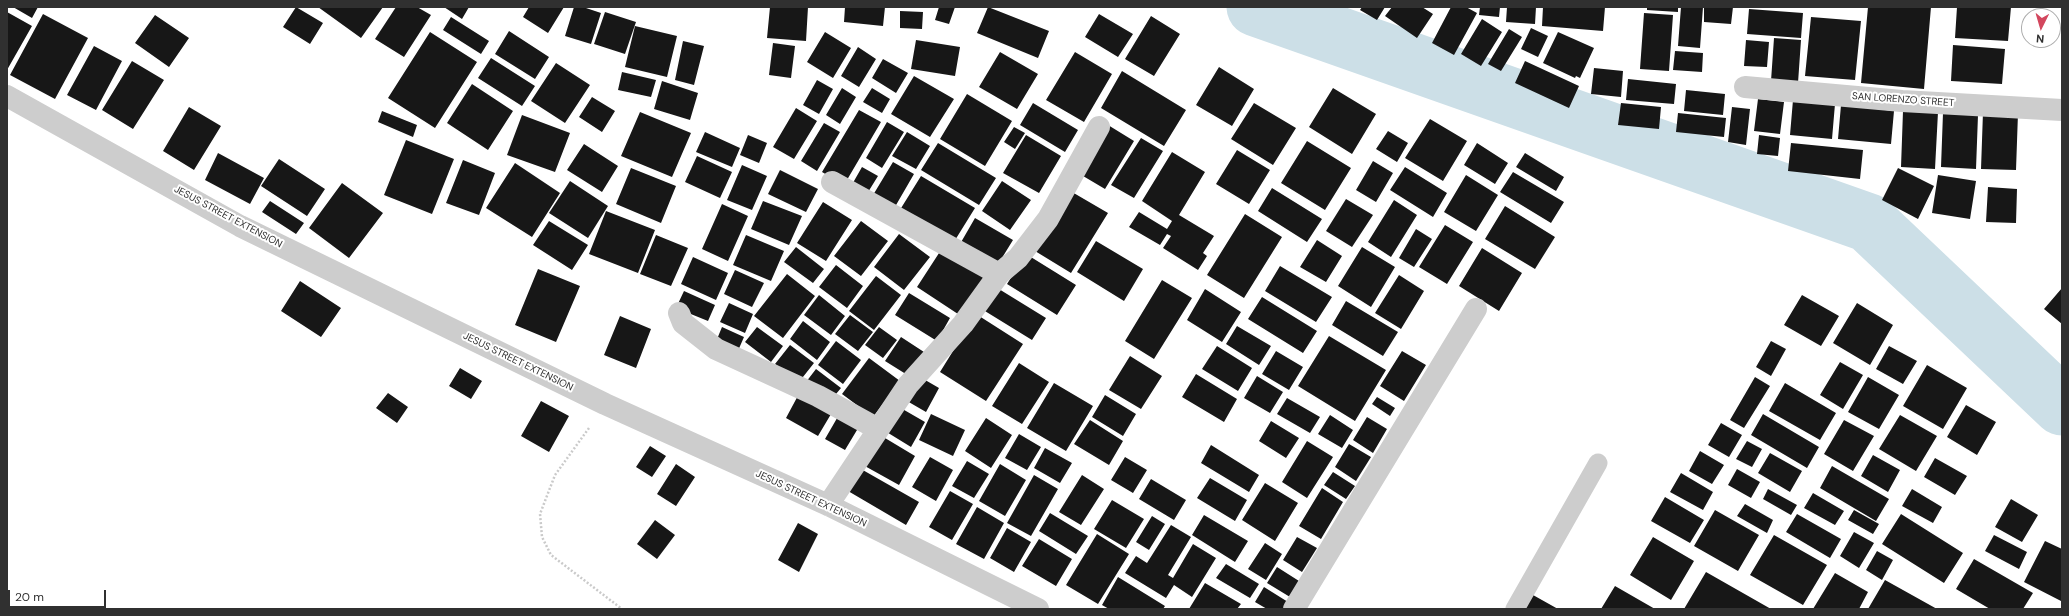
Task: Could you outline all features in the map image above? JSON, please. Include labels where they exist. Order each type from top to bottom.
[{"type":"street","name":"SAN LORENZO STREET","points":[[1745,87],[1902,101],[2062,110]]},
{"type":"street","name":"JESUS STREET EXTENSION","points":[[7,96],[240,226],[605,404],[828,505],[1038,609]]},
{"type":"street","points":[[828,505],[908,385],[963,324],[999,274],[1018,258],[1048,219],[1099,127]]},
{"type":"street","points":[[832,182],[999,274]]},
{"type":"street","points":[[1294,609],[1476,309]]},
{"type":"street","points":[[679,313],[683,323],[716,349],[818,396],[878,430]]},
{"type":"lane","points":[[1515,609],[1598,464]]},
{"type":"path","points":[[605,404],[555,475],[540,514],[542,537],[552,555],[622,609]]},
{"type":"building","points":[[13,7],[38,7],[32,18]]},
{"type":"building","points":[[296,7],[323,23],[310,44],[283,27]]},
{"type":"building","points":[[318,7],[383,7],[361,38]]},
{"type":"building","points":[[396,7],[417,7],[431,15],[404,57],[375,39]]},
{"type":"building","points":[[444,7],[469,7],[462,19]]},
{"type":"building","points":[[529,7],[564,7],[548,33],[523,17]]},
{"type":"building","points":[[574,7],[583,7],[601,13],[591,44],[565,36]]},
{"type":"building","points":[[770,7],[808,7],[806,41],[767,38]]},
{"type":"building","points":[[845,7],[885,7],[883,26],[844,22]]},
{"type":"building","points":[[939,7],[955,7],[949,24],[935,20]]},
{"type":"building","points":[[988,7],[1049,31],[1038,58],[977,33]]},
{"type":"building","points":[[1362,7],[1385,7],[1377,20],[1360,10]]},
{"type":"building","points":[[1392,7],[1422,7],[1433,14],[1417,38],[1385,16]]},
{"type":"building","points":[[1451,7],[1466,7],[1477,13],[1454,55],[1432,43]]},
{"type":"building","points":[[1480,7],[1500,7],[1499,17],[1479,15]]},
{"type":"building","points":[[1507,7],[1536,7],[1535,24],[1506,22]]},
{"type":"building","points":[[1543,7],[1605,7],[1603,31],[1542,26]]},
{"type":"building","points":[[1647,7],[1678,7],[1678,12],[1647,10]]},
{"type":"building","points":[[1681,7],[1703,7],[1700,48],[1678,46]]},
{"type":"building","points":[[1704,7],[1733,7],[1731,24],[1704,22]]},
{"type":"building","points":[[1868,7],[1931,7],[1924,89],[1861,83]]},
{"type":"building","points":[[1957,7],[2011,7],[2008,41],[1955,38]]},
{"type":"building","points":[[1749,9],[1803,13],[1801,38],[1747,34]]},
{"type":"building","points":[[900,11],[923,12],[922,29],[900,28]]},
{"type":"building","points":[[7,12],[32,26],[7,70]]},
{"type":"building","points":[[605,12],[636,22],[625,54],[594,44]]},
{"type":"building","points":[[1644,13],[1673,15],[1669,71],[1640,69]]},
{"type":"building","points":[[43,14],[88,38],[55,99],[10,75]]},
{"type":"building","points":[[1099,14],[1133,34],[1118,57],[1085,37]]},
{"type":"building","points":[[155,15],[189,38],[169,67],[135,43]]},
{"type":"building","points":[[1151,16],[1180,34],[1154,76],[1125,59]]},
{"type":"building","points":[[451,17],[489,41],[481,54],[443,30]]},
{"type":"building","points":[[1811,17],[1861,21],[1855,80],[1805,76]]},
{"type":"building","points":[[1482,19],[1502,32],[1481,66],[1461,54]]},
{"type":"building","points":[[635,26],[677,36],[667,77],[625,67]]},
{"type":"building","points":[[1531,28],[1548,36],[1538,57],[1521,49]]},
{"type":"building","points":[[1509,29],[1522,37],[1501,71],[1488,64]]},
{"type":"building","points":[[509,31],[549,57],[535,79],[495,54]]},
{"type":"building","points":[[430,32],[477,62],[435,128],[388,98]]},
{"type":"building","points":[[825,32],[851,48],[833,78],[807,62]]},
{"type":"building","points":[[1558,32],[1594,48],[1580,78],[1576,76],[1575,78],[1543,63]]},
{"type":"building","points":[[1774,38],[1801,40],[1798,83],[1771,81]]},
{"type":"building","points":[[916,40],[960,47],[955,76],[911,69]]},
{"type":"building","points":[[1746,40],[1769,42],[1767,67],[1744,66]]},
{"type":"building","points":[[683,41],[704,46],[694,85],[675,80]]},
{"type":"building","points":[[773,43],[795,46],[791,78],[769,75]]},
{"type":"building","points":[[1953,45],[2005,49],[2002,84],[1951,81]]},
{"type":"building","points":[[94,46],[122,61],[96,110],[67,95]]},
{"type":"building","points":[[858,47],[876,59],[859,87],[841,76]]},
{"type":"building","points":[[1675,51],[1703,53],[1702,72],[1673,70]]},
{"type":"building","points":[[1000,52],[1038,74],[1017,109],[979,87]]},
{"type":"building","points":[[1075,52],[1112,74],[1084,122],[1046,100]]},
{"type":"building","points":[[491,58],[535,86],[522,106],[478,78]]},
{"type":"building","points":[[883,59],[908,73],[896,93],[872,78]]},
{"type":"building","points":[[132,61],[164,80],[133,129],[102,110]]},
{"type":"building","points":[[1525,61],[1579,86],[1569,108],[1515,83]]},
{"type":"building","points":[[556,63],[590,85],[565,123],[531,101]]},
{"type":"building","points":[[1219,67],[1254,89],[1232,126],[1196,105]]},
{"type":"building","points":[[1594,68],[1623,71],[1621,97],[1591,94]]},
{"type":"building","points":[[1122,71],[1186,110],[1164,146],[1101,108]]},
{"type":"building","points":[[622,72],[656,80],[651,97],[618,90]]},
{"type":"building","points":[[914,76],[954,99],[930,137],[891,114]]},
{"type":"building","points":[[1628,79],[1676,84],[1674,104],[1626,100]]},
{"type":"building","points":[[817,80],[833,89],[819,114],[803,105]]},
{"type":"building","points":[[662,81],[698,93],[690,120],[654,109]]},
{"type":"building","points":[[472,84],[513,111],[488,150],[447,123]]},
{"type":"building","points":[[842,88],[856,97],[840,124],[826,115]]},
{"type":"building","points":[[872,88],[890,99],[882,113],[863,102]]},
{"type":"building","points":[[1333,88],[1376,114],[1352,154],[1309,127]]},
{"type":"building","points":[[1686,90],[1725,94],[1723,115],[1684,111]]},
{"type":"building","points":[[967,94],[1012,121],[985,166],[940,139]]},
{"type":"building","points":[[592,97],[615,111],[602,132],[579,117]]},
{"type":"building","points":[[1758,99],[1784,102],[1780,134],[1754,131]]},
{"type":"building","points":[[1793,100],[1835,104],[1832,139],[1790,135]]},
{"type":"building","points":[[1033,103],[1078,130],[1065,152],[1020,125]]},
{"type":"building","points":[[1254,103],[1296,128],[1273,165],[1231,139]]},
{"type":"building","points":[[1621,103],[1661,107],[1659,129],[1618,125]]},
{"type":"building","points":[[1841,105],[1894,111],[1891,144],[1838,139]]},
{"type":"building","points":[[189,107],[221,126],[194,170],[163,151]]},
{"type":"building","points":[[1732,107],[1750,109],[1746,145],[1728,142]]},
{"type":"building","points":[[796,108],[817,121],[794,159],[773,147]]},
{"type":"building","points":[[859,110],[881,122],[844,185],[822,172]]},
{"type":"building","points":[[382,111],[417,125],[413,137],[378,122]]},
{"type":"building","points":[[1903,111],[1938,112],[1935,169],[1901,167]]},
{"type":"building","points":[[640,112],[691,133],[672,177],[621,156]]},
{"type":"building","points":[[1983,112],[2018,113],[2016,170],[1981,169]]},
{"type":"building","points":[[1678,113],[1726,118],[1724,137],[1676,132]]},
{"type":"building","points":[[1943,113],[1978,115],[1976,169],[1941,167]]},
{"type":"building","points":[[522,115],[570,133],[555,172],[507,155]]},
{"type":"building","points":[[1430,119],[1467,141],[1443,181],[1405,158]]},
{"type":"building","points":[[887,122],[904,132],[882,168],[866,158]]},
{"type":"building","points":[[824,123],[840,132],[817,171],[801,161]]},
{"type":"building","points":[[1108,125],[1134,141],[1105,189],[1078,173]]},
{"type":"building","points":[[1014,127],[1025,133],[1015,149],[1004,142]]},
{"type":"building","points":[[1388,131],[1408,143],[1397,162],[1376,149]]},
{"type":"building","points":[[705,132],[740,148],[732,167],[696,152]]},
{"type":"building","points":[[907,132],[930,146],[916,169],[892,156]]},
{"type":"building","points":[[748,135],[767,143],[759,163],[740,155]]},
{"type":"building","points":[[1026,135],[1061,156],[1039,193],[1003,173]]},
{"type":"building","points":[[1759,135],[1780,138],[1778,156],[1757,154]]},
{"type":"building","points":[[1141,138],[1163,151],[1134,198],[1111,185]]},
{"type":"building","points":[[406,140],[454,159],[432,214],[384,195]]},
{"type":"building","points":[[1307,141],[1351,168],[1325,210],[1281,183]]},
{"type":"building","points":[[938,143],[996,178],[979,205],[921,170]]},
{"type":"building","points":[[1477,143],[1508,163],[1495,184],[1464,165]]},
{"type":"building","points":[[1791,143],[1863,150],[1860,179],[1788,171]]},
{"type":"building","points":[[584,144],[618,166],[602,192],[567,170]]},
{"type":"building","points":[[1237,150],[1270,170],[1249,204],[1216,184]]},
{"type":"building","points":[[1172,152],[1205,172],[1179,215],[1214,236],[1203,253],[1207,256],[1198,270],[1163,248],[1171,236],[1167,234],[1160,245],[1129,227],[1139,212],[1167,229],[1172,221],[1142,201]]},
{"type":"building","points":[[218,153],[264,178],[250,204],[205,180]]},
{"type":"building","points":[[1525,153],[1564,177],[1556,191],[1516,167]]},
{"type":"building","points":[[697,156],[732,172],[720,198],[685,182]]},
{"type":"building","points":[[279,159],[325,189],[307,216],[261,186]]},
{"type":"building","points":[[463,160],[495,173],[479,215],[446,203]]},
{"type":"building","points":[[1373,161],[1393,173],[1376,202],[1356,190]]},
{"type":"building","points":[[893,162],[914,174],[892,212],[870,200]]},
{"type":"building","points":[[515,163],[560,193],[532,237],[486,208]]},
{"type":"building","points":[[742,165],[767,176],[752,210],[727,200]]},
{"type":"building","points":[[862,167],[878,176],[865,197],[850,188]]},
{"type":"building","points":[[1405,167],[1447,193],[1433,217],[1390,190]]},
{"type":"building","points":[[631,168],[676,186],[661,223],[616,204]]},
{"type":"building","points":[[1898,168],[1934,186],[1918,219],[1882,200]]},
{"type":"building","points":[[780,170],[818,189],[806,212],[768,194]]},
{"type":"building","points":[[1513,172],[1564,202],[1551,223],[1500,192]]},
{"type":"building","points":[[1466,175],[1498,195],[1476,231],[1444,212]]},
{"type":"building","points":[[1938,175],[1976,181],[1970,219],[1932,213]]},
{"type":"building","points":[[921,176],[975,208],[952,245],[898,213]]},
{"type":"building","points":[[570,181],[608,206],[588,238],[549,213]]},
{"type":"building","points":[[1002,181],[1031,200],[1010,230],[982,211]]},
{"type":"building","points":[[342,183],[383,213],[349,258],[309,228]]},
{"type":"building","points":[[1988,187],[2017,189],[2016,223],[1986,222]]},
{"type":"building","points":[[1272,188],[1322,219],[1307,242],[1258,211]]},
{"type":"building","points":[[1072,192],[1108,213],[1071,273],[1035,251]]},
{"type":"building","points":[[1346,199],[1373,215],[1352,247],[1326,231]]},
{"type":"building","points":[[1394,200],[1417,215],[1391,257],[1368,242]]},
{"type":"building","points":[[270,201],[304,223],[296,234],[262,212]]},
{"type":"building","points":[[763,201],[802,216],[789,245],[751,229]]},
{"type":"building","points":[[823,202],[852,220],[826,261],[797,243]]},
{"type":"building","points":[[722,204],[748,216],[728,261],[702,249]]},
{"type":"building","points":[[1505,206],[1555,237],[1535,269],[1485,239]]},
{"type":"building","points":[[606,211],[655,230],[638,273],[589,254]]},
{"type":"building","points":[[1245,214],[1282,237],[1244,298],[1207,275]]},
{"type":"building","points":[[975,218],[1013,240],[997,266],[960,244]]},
{"type":"building","points":[[549,221],[588,245],[572,270],[533,245]]},
{"type":"building","points":[[861,221],[888,241],[861,276],[834,256]]},
{"type":"building","points":[[1445,225],[1473,242],[1447,284],[1419,267]]},
{"type":"building","points":[[1416,229],[1432,239],[1414,267],[1399,258]]},
{"type":"building","points":[[899,234],[930,257],[904,290],[874,267]]},
{"type":"building","points":[[656,235],[688,248],[671,286],[640,274]]},
{"type":"building","points":[[746,235],[784,251],[771,281],[733,265]]},
{"type":"building","points":[[1317,240],[1342,256],[1326,282],[1300,267]]},
{"type":"building","points":[[1096,241],[1143,269],[1124,301],[1077,272]]},
{"type":"building","points":[[796,247],[824,269],[813,283],[784,262]]},
{"type":"building","points":[[1362,247],[1395,267],[1371,307],[1338,286]]},
{"type":"building","points":[[1482,248],[1522,273],[1499,311],[1459,286]]},
{"type":"building","points":[[941,250],[985,278],[961,316],[917,287]]},
{"type":"building","points":[[1026,254],[1076,285],[1057,315],[1007,284]]},
{"type":"building","points":[[693,257],[728,273],[716,300],[681,284]]},
{"type":"building","points":[[836,265],[863,286],[847,308],[819,287]]},
{"type":"building","points":[[1280,266],[1332,297],[1316,322],[1265,291]]},
{"type":"building","points":[[538,269],[580,286],[556,342],[515,325]]},
{"type":"building","points":[[735,270],[764,283],[752,307],[724,294]]},
{"type":"building","points":[[787,274],[815,296],[783,338],[754,316]]},
{"type":"building","points":[[1399,275],[1424,291],[1401,329],[1375,313]]},
{"type":"building","points":[[876,276],[901,295],[874,330],[849,311]]},
{"type":"building","points":[[1162,280],[1192,298],[1154,359],[1125,341]]},
{"type":"building","points":[[300,281],[341,308],[321,337],[281,311]]},
{"type":"building","points":[[994,286],[1046,318],[1032,340],[980,308]]},
{"type":"building","points":[[2062,288],[2062,324],[2044,309]]},
{"type":"building","points":[[1205,289],[1241,312],[1222,342],[1187,320]]},
{"type":"building","points":[[684,291],[715,305],[708,321],[676,308]]},
{"type":"building","points":[[909,293],[950,318],[937,341],[895,315]]},
{"type":"building","points":[[819,295],[845,316],[831,335],[804,315]]},
{"type":"building","points":[[1802,295],[1839,316],[1821,346],[1784,325]]},
{"type":"building","points":[[1262,297],[1317,331],[1303,353],[1248,319]]},
{"type":"building","points":[[1346,301],[1398,332],[1383,356],[1332,325]]},
{"type":"building","points":[[729,303],[753,314],[745,333],[720,322]]},
{"type":"building","points":[[1857,303],[1893,325],[1870,365],[1833,343]]},
{"type":"building","points":[[976,314],[1023,344],[986,401],[940,372]]},
{"type":"building","points":[[850,315],[873,332],[858,351],[835,334]]},
{"type":"building","points":[[620,316],[651,329],[636,368],[604,355]]},
{"type":"building","points":[[803,321],[830,342],[817,360],[790,339]]},
{"type":"building","points":[[1237,326],[1271,346],[1259,365],[1226,344]]},
{"type":"building","points":[[722,327],[744,337],[737,353],[715,344]]},
{"type":"building","points":[[757,327],[783,346],[771,362],[745,342]]},
{"type":"building","points":[[879,327],[897,340],[883,358],[865,345]]},
{"type":"building","points":[[1329,336],[1386,370],[1355,421],[1298,386]]},
{"type":"building","points":[[901,337],[924,352],[909,376],[885,361]]},
{"type":"building","points":[[836,341],[861,360],[843,384],[818,365]]},
{"type":"building","points":[[1771,341],[1786,349],[1771,376],[1756,367]]},
{"type":"building","points":[[790,345],[814,363],[799,382],[775,364]]},
{"type":"building","points":[[1217,346],[1252,368],[1238,391],[1202,369]]},
{"type":"building","points":[[1889,346],[1917,361],[1903,384],[1876,369]]},
{"type":"building","points":[[1276,351],[1303,367],[1289,390],[1262,374]]},
{"type":"building","points":[[1402,351],[1426,365],[1404,401],[1380,386]]},
{"type":"building","points":[[1130,356],[1162,376],[1141,409],[1109,390]]},
{"type":"building","points":[[869,358],[900,381],[873,417],[842,394]]},
{"type":"building","points":[[1840,362],[1863,375],[1843,409],[1820,395]]},
{"type":"building","points":[[1019,363],[1049,382],[1022,424],[992,406]]},
{"type":"building","points":[[1927,365],[1967,388],[1943,429],[1903,406]]},
{"type":"building","points":[[460,368],[482,381],[471,399],[449,386]]},
{"type":"building","points":[[816,369],[841,388],[831,400],[806,382]]},
{"type":"building","points":[[1196,374],[1237,399],[1224,422],[1182,397]]},
{"type":"building","points":[[1257,376],[1283,392],[1270,413],[1244,398]]},
{"type":"building","points":[[920,377],[939,388],[926,412],[907,401]]},
{"type":"building","points":[[1755,377],[1770,386],[1744,428],[1730,420]]},
{"type":"building","points":[[1868,377],[1899,395],[1879,429],[1848,412]]},
{"type":"building","points":[[1054,383],[1093,406],[1066,451],[1027,428]]},
{"type":"building","points":[[1785,383],[1836,413],[1820,440],[1769,411]]},
{"type":"building","points":[[801,390],[834,409],[818,436],[786,418]]},
{"type":"building","points":[[388,393],[408,407],[397,423],[376,408]]},
{"type":"building","points":[[1105,395],[1136,414],[1123,436],[1092,417]]},
{"type":"building","points":[[1377,397],[1395,408],[1390,416],[1372,404]]},
{"type":"building","points":[[1287,398],[1320,417],[1310,433],[1277,414]]},
{"type":"building","points":[[541,401],[569,416],[549,452],[521,436]]},
{"type":"building","points":[[1966,405],[1996,422],[1977,455],[1947,437]]},
{"type":"building","points":[[899,407],[925,422],[911,447],[885,431]]},
{"type":"building","points":[[840,413],[860,425],[845,450],[825,439]]},
{"type":"building","points":[[931,414],[965,430],[953,456],[919,440]]},
{"type":"building","points":[[1763,414],[1819,447],[1807,468],[1751,435]]},
{"type":"building","points":[[1330,415],[1353,430],[1342,448],[1318,434]]},
{"type":"building","points":[[1900,415],[1937,436],[1916,471],[1879,449]]},
{"type":"building","points":[[1367,417],[1387,429],[1373,453],[1353,440]]},
{"type":"building","points":[[986,418],[1012,435],[991,468],[965,451]]},
{"type":"building","points":[[1090,420],[1123,441],[1109,465],[1074,444]]},
{"type":"building","points":[[1844,420],[1874,436],[1853,471],[1824,454]]},
{"type":"building","points":[[1271,421],[1299,438],[1286,458],[1259,441]]},
{"type":"building","points":[[1721,423],[1742,435],[1729,457],[1708,445]]},
{"type":"building","points":[[1019,434],[1041,447],[1027,470],[1005,458]]},
{"type":"building","points":[[880,435],[915,456],[899,485],[863,465]]},
{"type":"building","points":[[1307,441],[1333,457],[1307,498],[1282,482]]},
{"type":"building","points":[[1747,441],[1762,449],[1752,467],[1736,459]]},
{"type":"building","points":[[1349,444],[1371,457],[1356,481],[1335,467]]},
{"type":"building","points":[[1211,445],[1259,475],[1249,492],[1201,463]]},
{"type":"building","points":[[650,446],[666,456],[652,477],[636,467]]},
{"type":"building","points":[[1045,448],[1072,463],[1060,483],[1034,468]]},
{"type":"building","points":[[1700,451],[1724,465],[1712,484],[1689,471]]},
{"type":"building","points":[[1770,453],[1802,471],[1790,492],[1758,473]]},
{"type":"building","points":[[1873,455],[1900,470],[1888,492],[1861,476]]},
{"type":"building","points":[[930,457],[953,470],[936,501],[912,487]]},
{"type":"building","points":[[1125,457],[1147,470],[1133,493],[1111,480]]},
{"type":"building","points":[[1935,458],[1967,476],[1955,495],[1924,477]]},
{"type":"building","points":[[967,461],[989,474],[974,498],[952,486]]},
{"type":"building","points":[[676,464],[695,477],[676,506],[657,494]]},
{"type":"building","points":[[1000,464],[1026,480],[1005,516],[979,501]]},
{"type":"building","points":[[1832,466],[1889,499],[1876,521],[1820,488]]},
{"type":"building","points":[[861,469],[919,502],[906,525],[848,491]]},
{"type":"building","points":[[1737,469],[1760,482],[1751,498],[1728,485]]},
{"type":"building","points":[[1333,472],[1355,486],[1346,499],[1324,485]]},
{"type":"building","points":[[1681,473],[1713,492],[1703,510],[1670,492]]},
{"type":"building","points":[[1034,475],[1058,489],[1031,536],[1007,523]]},
{"type":"building","points":[[1082,475],[1104,489],[1081,525],[1059,512]]},
{"type":"building","points":[[1210,478],[1247,500],[1235,521],[1197,498]]},
{"type":"building","points":[[1151,479],[1186,500],[1174,520],[1139,499]]},
{"type":"building","points":[[1265,483],[1298,503],[1275,541],[1242,520]]},
{"type":"building","points":[[1322,488],[1343,502],[1321,539],[1299,526]]},
{"type":"building","points":[[1768,489],[1797,505],[1791,515],[1763,499]]},
{"type":"building","points":[[1912,489],[1942,507],[1933,523],[1902,506]]},
{"type":"building","points":[[950,491],[973,504],[952,540],[929,527]]},
{"type":"building","points":[[1813,493],[1844,511],[1835,525],[1804,508]]},
{"type":"building","points":[[1665,497],[1704,520],[1690,543],[1651,521]]},
{"type":"building","points":[[2011,499],[2038,515],[2022,542],[1995,527]]},
{"type":"building","points":[[1112,500],[1144,519],[1126,548],[1094,529]]},
{"type":"building","points":[[1745,504],[1773,520],[1767,533],[1737,516]]},
{"type":"building","points":[[977,507],[1004,523],[984,559],[956,544]]},
{"type":"building","points":[[1715,510],[1759,535],[1738,571],[1694,546]]},
{"type":"building","points":[[1854,510],[1879,524],[1873,534],[1848,520]]},
{"type":"building","points":[[1050,513],[1088,536],[1076,554],[1039,531]]},
{"type":"building","points":[[1797,514],[1841,539],[1830,558],[1786,532]]},
{"type":"building","points":[[1901,514],[1963,553],[1944,583],[1882,544]]},
{"type":"building","points":[[1204,515],[1248,541],[1235,562],[1192,535]]},
{"type":"building","points":[[1152,516],[1165,524],[1149,550],[1136,542]]},
{"type":"building","points":[[655,520],[675,535],[657,559],[637,544]]},
{"type":"building","points":[[798,523],[818,534],[799,572],[778,560]]},
{"type":"building","points":[[1171,525],[1191,537],[1168,575],[1173,578],[1193,544],[1216,558],[1192,597],[1174,585],[1166,598],[1125,573],[1136,556],[1147,563]]},
{"type":"building","points":[[1007,528],[1031,542],[1014,572],[990,558]]},
{"type":"building","points":[[1854,532],[1874,543],[1859,568],[1840,556]]},
{"type":"building","points":[[1097,534],[1129,554],[1098,604],[1066,585]]},
{"type":"building","points":[[1774,535],[1827,565],[1803,605],[1750,575]]},
{"type":"building","points":[[1994,535],[2027,552],[2019,569],[1985,551]]},
{"type":"building","points":[[1297,537],[1317,548],[1302,572],[1283,560]]},
{"type":"building","points":[[1653,537],[1694,561],[1671,600],[1630,575]]},
{"type":"building","points":[[1039,539],[1072,559],[1056,586],[1022,566]]},
{"type":"building","points":[[2045,541],[2062,549],[2061,601],[2024,582]]},
{"type":"building","points":[[1265,543],[1282,554],[1266,580],[1248,569]]},
{"type":"building","points":[[1877,551],[1893,560],[1882,580],[1866,570]]},
{"type":"building","points":[[1974,559],[2033,593],[2023,609],[1990,609],[1956,589]]},
{"type":"building","points":[[1226,564],[1259,584],[1250,598],[1216,578]]},
{"type":"building","points":[[1277,567],[1299,581],[1290,597],[1267,583]]},
{"type":"building","points":[[1706,572],[1771,609],[1684,609]]},
{"type":"building","points":[[1835,573],[1868,592],[1859,609],[1813,609]]},
{"type":"building","points":[[1118,577],[1165,606],[1163,609],[1109,609],[1102,605]]},
{"type":"building","points":[[1885,580],[1937,609],[1868,609]]},
{"type":"building","points":[[1205,583],[1241,604],[1237,609],[1189,609]]},
{"type":"building","points":[[1615,586],[1655,609],[1601,609]]},
{"type":"building","points":[[1264,587],[1288,602],[1284,609],[1267,609],[1255,602]]},
{"type":"building","points":[[1533,595],[1558,609],[1525,609]]},
{"type":"waterway","points":[[1256,7],[1869,223],[2062,406]]}]
